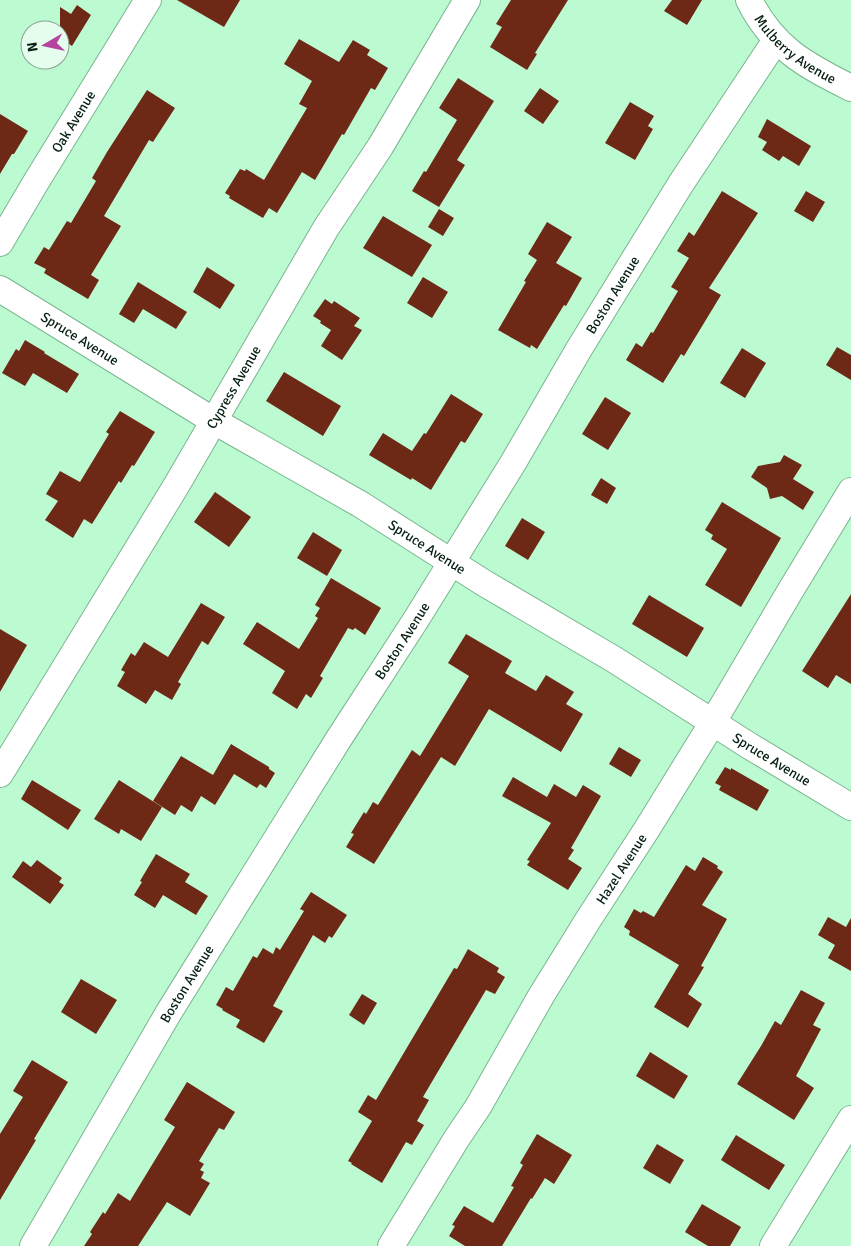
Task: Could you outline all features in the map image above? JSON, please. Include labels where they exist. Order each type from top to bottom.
[{"type":"street","name":"Oak Avenue","points":[[0,243],[148,0]]},
{"type":"street","name":"Cypress Avenue","points":[[0,774],[176,486],[326,228],[380,147],[467,0]]},
{"type":"street","name":"Mulberry Avenue","points":[[749,0],[756,15],[776,40],[798,58],[851,88]]},
{"type":"street","name":"Boston Avenue","points":[[33,1246],[169,1012],[513,463],[579,349],[680,185],[776,40]]},
{"type":"street","name":"Spruce Avenue","points":[[0,289],[214,421],[360,504],[484,583],[615,660],[748,745],[851,807]]},
{"type":"street","name":"Hazel Avenue","points":[[391,1246],[457,1138],[478,1108],[541,996],[713,722],[851,491]]},
{"type":"street","points":[[773,1246],[851,1119]]},
{"type":"building","points":[[177,0],[240,0],[224,27]]},
{"type":"building","points":[[511,0],[568,0],[535,53],[537,54],[527,70],[490,47],[502,27],[496,24]]},
{"type":"building","points":[[672,0],[702,0],[687,25],[664,11]]},
{"type":"building","points":[[77,5],[91,15],[72,46],[70,45],[70,20],[60,20],[60,7],[71,14]]},
{"type":"building","points":[[299,39],[339,62],[353,40],[370,50],[367,55],[388,68],[375,90],[371,88],[315,180],[302,172],[277,213],[269,208],[263,218],[229,198],[230,196],[225,193],[240,169],[245,171],[246,169],[264,180],[307,108],[299,104],[312,81],[284,64]]},
{"type":"building","points":[[458,78],[494,101],[457,160],[465,165],[439,207],[412,191],[424,171],[426,172],[457,120],[439,108]]},
{"type":"building","points":[[540,88],[559,101],[543,124],[524,111]]},
{"type":"building","points":[[147,90],[175,108],[153,142],[149,140],[104,216],[121,226],[91,275],[99,280],[88,299],[44,273],[46,269],[34,263],[44,247],[49,250],[67,221],[71,223],[96,181],[92,178]]},
{"type":"building","points":[[630,102],[654,116],[648,126],[653,129],[635,160],[605,143]]},
{"type":"building","points":[[0,114],[28,131],[0,174]]},
{"type":"building","points":[[767,119],[811,146],[799,166],[783,156],[779,161],[762,150],[767,142],[758,137]]},
{"type":"building","points":[[722,191],[758,213],[709,288],[721,295],[684,356],[681,354],[663,383],[626,360],[636,343],[642,347],[651,332],[653,333],[678,291],[671,287],[689,258],[677,251],[689,232],[694,236]]},
{"type":"building","points":[[806,191],[825,202],[813,222],[794,211]]},
{"type":"building","points":[[439,209],[454,218],[443,236],[428,227]]},
{"type":"building","points":[[383,216],[432,245],[412,277],[363,248]]},
{"type":"building","points":[[547,222],[572,237],[556,263],[582,278],[537,349],[531,345],[530,348],[498,330],[537,260],[528,254]]},
{"type":"building","points":[[207,267],[235,285],[220,309],[193,292]]},
{"type":"building","points":[[423,277],[448,292],[432,318],[407,303]]},
{"type":"building","points":[[138,282],[187,312],[176,329],[143,309],[134,323],[119,314]]},
{"type":"building","points":[[325,299],[332,304],[334,301],[360,318],[354,326],[362,330],[342,360],[321,346],[331,330],[313,316]]},
{"type":"building","points":[[25,340],[79,374],[67,393],[33,373],[25,386],[2,373],[16,349],[19,351]]},
{"type":"building","points":[[837,347],[851,355],[851,380],[826,365]]},
{"type":"building","points":[[742,348],[766,363],[745,398],[720,383]]},
{"type":"building","points":[[284,372],[341,406],[323,436],[266,401]]},
{"type":"building","points":[[451,394],[483,414],[465,443],[461,441],[431,490],[369,455],[383,433],[412,451],[424,433],[426,434]]},
{"type":"building","points":[[605,397],[631,413],[608,450],[582,434]]},
{"type":"building","points":[[120,411],[155,432],[134,466],[132,465],[121,483],[119,481],[92,524],[84,519],[73,538],[45,520],[58,501],[46,494],[60,471],[80,482],[109,434],[106,432]]},
{"type":"building","points":[[784,455],[802,465],[793,479],[814,492],[803,510],[782,496],[770,499],[767,488],[751,477],[758,466],[780,462]]},
{"type":"building","points":[[601,478],[616,488],[607,504],[591,495]]},
{"type":"building","points":[[215,492],[251,517],[229,547],[194,522]]},
{"type":"building","points":[[722,502],[781,538],[741,607],[705,585],[727,549],[711,539],[713,535],[705,530]]},
{"type":"building","points":[[522,518],[545,532],[528,560],[505,546]]},
{"type":"building","points":[[313,532],[342,550],[327,576],[297,558]]},
{"type":"building","points":[[331,578],[381,608],[365,635],[355,628],[353,630],[348,628],[320,676],[323,678],[311,698],[306,694],[297,709],[272,693],[285,671],[243,644],[257,622],[299,649],[318,618],[315,616],[320,608],[315,605]]},
{"type":"building","points":[[851,594],[851,684],[836,675],[828,688],[802,671]]},
{"type":"building","points":[[649,595],[704,628],[687,657],[632,624]]},
{"type":"building","points":[[201,603],[225,617],[208,645],[202,641],[178,682],[181,684],[172,700],[155,690],[146,704],[117,686],[125,672],[121,670],[131,653],[135,656],[144,642],[168,657]]},
{"type":"building","points":[[0,629],[27,645],[0,692]]},
{"type":"building","points":[[466,634],[512,661],[505,673],[536,691],[546,675],[574,692],[566,704],[583,714],[561,752],[489,709],[455,766],[441,757],[374,864],[346,847],[354,834],[351,833],[364,812],[366,814],[373,802],[378,805],[412,750],[420,756],[469,676],[448,663]]},
{"type":"building","points":[[231,744],[269,767],[275,773],[266,788],[260,784],[257,788],[234,774],[215,805],[201,796],[192,812],[181,805],[175,815],[153,801],[181,756],[213,775]]},
{"type":"building","points":[[619,747],[641,760],[631,777],[609,764]]},
{"type":"building","points":[[725,767],[731,770],[731,768],[769,790],[757,811],[719,790],[721,786],[715,783]]},
{"type":"building","points":[[513,777],[547,797],[554,784],[576,797],[583,785],[601,796],[571,848],[574,850],[568,859],[582,868],[568,890],[527,865],[530,861],[527,860],[551,823],[502,796]]},
{"type":"building","points":[[32,780],[81,810],[68,830],[21,799]]},
{"type":"building","points":[[119,780],[162,807],[141,841],[121,829],[119,834],[94,819]]},
{"type":"building","points":[[156,854],[190,874],[185,882],[208,896],[196,915],[163,895],[155,908],[134,895]]},
{"type":"building","points":[[703,857],[718,866],[717,868],[723,872],[702,905],[727,919],[701,966],[704,967],[688,994],[702,1004],[688,1028],[654,1007],[679,965],[629,935],[630,931],[624,927],[634,909],[654,917],[686,865],[695,871]]},
{"type":"building","points":[[37,860],[62,878],[59,882],[64,885],[50,904],[12,877],[23,861],[31,867]]},
{"type":"building","points":[[311,892],[347,915],[332,938],[329,936],[325,943],[313,935],[273,1006],[283,1011],[264,1043],[236,1027],[240,1020],[216,1005],[226,987],[233,991],[253,956],[257,958],[263,948],[273,954],[276,947],[280,950],[304,911],[300,909]]},
{"type":"building","points":[[828,917],[846,927],[851,918],[851,971],[828,958],[835,945],[818,935]]},
{"type":"building","points":[[468,949],[499,968],[497,972],[505,977],[495,994],[486,990],[423,1097],[429,1100],[417,1121],[424,1125],[412,1145],[406,1142],[382,1183],[348,1161],[372,1121],[358,1112],[368,1095],[376,1100],[454,968],[457,969]]},
{"type":"building","points":[[81,979],[117,1000],[96,1034],[61,1012]]},
{"type":"building","points":[[801,990],[825,1003],[813,1025],[821,1029],[796,1076],[814,1088],[794,1120],[737,1084],[775,1021],[781,1025]]},
{"type":"building","points":[[362,994],[377,1003],[364,1025],[349,1015]]},
{"type":"building","points":[[650,1052],[688,1076],[674,1099],[636,1076]]},
{"type":"building","points":[[32,1060],[68,1082],[0,1200],[0,1134],[23,1097],[13,1091]]},
{"type":"building","points":[[187,1082],[235,1112],[224,1130],[219,1128],[199,1161],[204,1164],[200,1170],[204,1172],[201,1178],[210,1183],[190,1216],[167,1202],[138,1246],[84,1246],[92,1234],[90,1232],[103,1212],[105,1214],[118,1193],[130,1201],[175,1127],[164,1120]]},
{"type":"building","points":[[537,1134],[572,1155],[554,1184],[545,1178],[502,1246],[465,1246],[449,1236],[455,1226],[452,1225],[464,1206],[493,1223],[514,1187],[511,1186],[523,1165],[520,1163]]},
{"type":"building","points":[[736,1135],[785,1165],[769,1190],[721,1160]]},
{"type":"building","points":[[657,1144],[684,1160],[670,1184],[643,1168]]},
{"type":"building","points":[[702,1204],[741,1227],[730,1246],[708,1246],[685,1232]]}]
